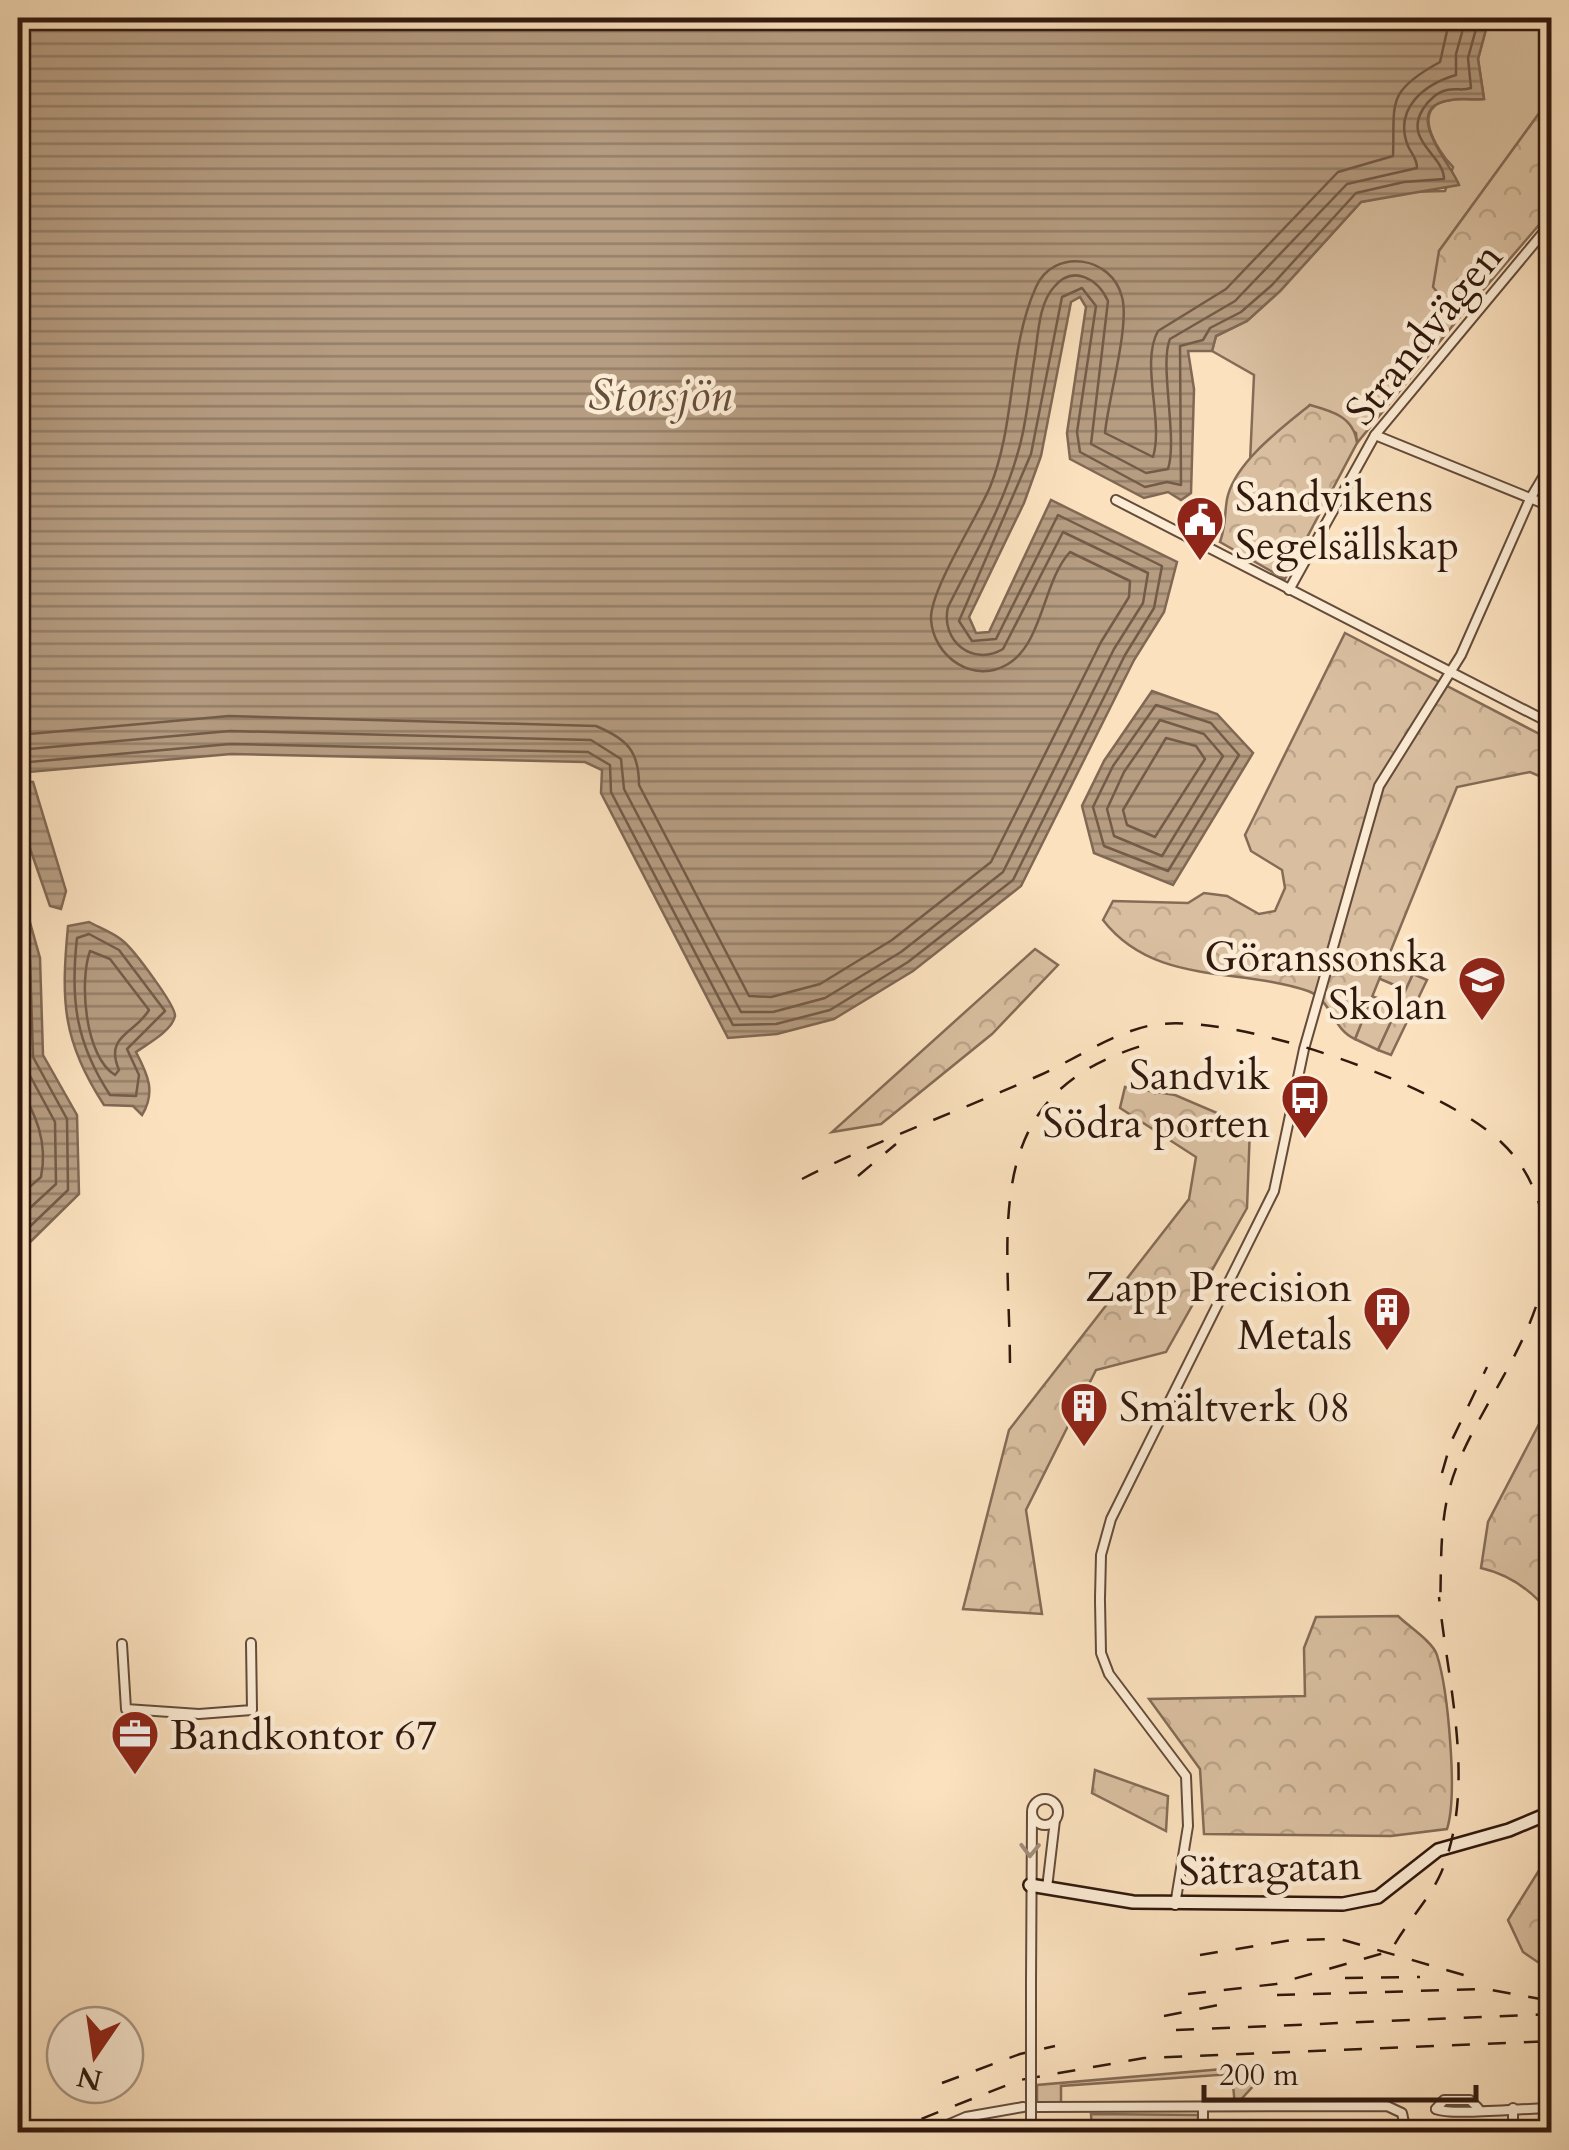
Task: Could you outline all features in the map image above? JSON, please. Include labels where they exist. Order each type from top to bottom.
[{"type":"street","name":"Strandvägen","points":[[1289,590],[1375,435],[1552,222]]},
{"type":"street","points":[[1375,435],[1552,507]]},
{"type":"street","points":[[1176,1904],[1188,1826],[1186,1776],[1109,1674],[1101,1652],[1101,1555],[1111,1519],[1274,1191],[1304,1049],[1379,786],[1451,674],[1530,499],[1552,462]]},
{"type":"street","points":[[1116,500],[1552,724]]},
{"type":"street","points":[[122,1644],[126,1709],[199,1714],[252,1710],[251,1643]]},
{"type":"street","points":[[1031,2132],[1032,1814],[1035,1802],[1046,1798],[1056,1806],[1047,1888]]},
{"type":"street","name":"Sätragatan","points":[[1030,1885],[1176,1904],[1362,1901],[1391,1890],[1438,1850],[1509,1830],[1552,1812]]},
{"type":"street","points":[[1032,1814],[1039,1824],[1055,1820]]},
{"type":"street","points":[[1037,2108],[1387,2106],[1402,2113],[1406,2132]]},
{"type":"street","points":[[931,2132],[976,2114],[1023,2107]]},
{"type":"street","points":[[1478,2108],[1552,2108]]},
{"type":"street","points":[[1513,2108],[1513,2132]]},
{"type":"street","points":[[1202,2110],[1202,2132]]},
{"type":"green space","points":[[1489,18],[1551,18],[1551,97],[1439,251],[1451,312],[1459,318],[1357,443],[1356,433],[1310,405],[1250,462],[1254,375],[1212,351],[1216,336],[1247,321],[1280,291],[1361,202],[1406,192],[1445,191],[1453,167],[1434,140],[1431,110],[1455,99],[1484,99],[1478,59]]},
{"type":"green space","points":[[1551,97],[1551,211],[1459,318],[1433,287],[1439,251]]},
{"type":"green space","points":[[1310,405],[1347,421],[1357,443],[1285,579],[1220,542],[1228,495],[1241,469]]},
{"type":"green space","points":[[1345,633],[1551,740],[1551,781],[1530,772],[1457,787],[1355,1039],[1341,1029],[1322,1001],[1308,991],[1172,965],[1147,956],[1124,941],[1103,920],[1113,901],[1188,903],[1204,893],[1227,896],[1259,914],[1275,911],[1285,888],[1282,870],[1251,851],[1245,835]]},
{"type":"green space","points":[[1035,949],[1058,965],[992,1034],[881,1124],[832,1132]]},
{"type":"green space","points":[[1384,962],[1413,974],[1406,990],[1378,978]]},
{"type":"green space","points":[[1413,974],[1427,980],[1391,1055],[1378,1050]]},
{"type":"green space","points":[[1371,996],[1399,1005],[1378,1050],[1355,1039]]},
{"type":"green space","points":[[1125,1087],[1175,1095],[1250,1127],[1247,1208],[1166,1352],[1096,1370],[1026,1510],[1042,1614],[963,1609],[1009,1430],[1189,1199],[1196,1157],[1120,1108]]},
{"type":"green space","points":[[1551,1401],[1551,1615],[1520,1585],[1481,1568],[1488,1522]]},
{"type":"green space","points":[[1398,1616],[1431,1645],[1441,1671],[1452,1768],[1447,1829],[1391,1836],[1204,1834],[1200,1769],[1149,1699],[1305,1696],[1304,1648],[1316,1617]]},
{"type":"green space","points":[[1095,1770],[1168,1796],[1166,1831],[1092,1793]]},
{"type":"green space","points":[[1551,1851],[1551,1971],[1523,1952],[1508,1920]]},
{"type":"green space","points":[[1258,2066],[1248,2071],[1255,2084],[1235,2106],[1232,2074],[1061,2086],[1061,2108],[1037,2107],[1037,2085]]},
{"type":"green space","points":[[1091,2114],[1198,2115],[1198,2132],[1092,2132]]},
{"type":"water","name":"Storsjön","points":[[18,18],[1489,18],[1478,59],[1484,99],[1451,100],[1436,105],[1429,114],[1432,138],[1459,185],[1361,202],[1280,291],[1247,321],[1216,336],[1212,351],[1188,351],[1194,389],[1191,493],[1181,500],[1168,492],[1144,498],[1070,459],[1067,433],[1086,307],[1080,297],[1071,302],[1041,456],[1024,503],[969,617],[976,633],[989,632],[1051,500],[1177,562],[1164,612],[1134,660],[1021,886],[913,971],[834,1019],[777,1034],[728,1038],[601,793],[602,770],[585,762],[231,754],[18,773]]},
{"type":"water","points":[[1152,691],[1217,714],[1253,753],[1173,885],[1094,853],[1082,806],[1104,761]]},
{"type":"water","points":[[18,781],[33,782],[66,891],[61,909],[50,906],[18,814]]},
{"type":"water","points":[[18,880],[40,958],[43,1055],[77,1115],[79,1194],[18,1254]]},
{"type":"water","points":[[89,922],[128,946],[174,1010],[169,1027],[136,1052],[149,1084],[149,1099],[142,1115],[133,1106],[104,1105],[72,1040],[65,999],[68,926]]},
{"type":"railway","points":[[802,1179],[1038,1076],[1119,1035],[1148,1026],[1183,1023],[1279,1040],[1384,1076],[1472,1120],[1520,1163],[1538,1201],[1546,1243],[1538,1301],[1527,1330],[1469,1439],[1451,1484],[1442,1536],[1440,1608]]},
{"type":"railway","points":[[1010,1363],[1009,1213],[1015,1169],[1030,1129],[1055,1094],[1094,1066],[1148,1044]]},
{"type":"railway","points":[[858,1176],[896,1144]]},
{"type":"railway","points":[[1442,1473],[1451,1442],[1487,1367]]},
{"type":"railway","points":[[1188,1994],[1276,1984],[1391,1951],[1430,1893],[1452,1840],[1459,1771],[1439,1597]]},
{"type":"railway","points":[[1200,1955],[1292,1940],[1340,1939],[1467,1976]]},
{"type":"railway","points":[[1345,1978],[1420,1977]]},
{"type":"railway","points":[[1277,1995],[1486,1989],[1552,2001]]},
{"type":"railway","points":[[1164,2016],[1233,2002]]},
{"type":"railway","points":[[1176,2030],[1552,2014]]},
{"type":"railway","points":[[888,2132],[1020,2080],[1144,2058],[1552,2041]]},
{"type":"railway","points":[[942,2083],[1020,2054],[1055,2046]]},
{"type":"place","name":"Sandvikens Segelsällskap","points":[[1200,562]]},
{"type":"place","name":"Göranssonska Skolan","points":[[1482,1022]]},
{"type":"place","name":"Sandvik Södra porten","points":[[1305,1140]]},
{"type":"place","name":"Zapp Precision Metals","points":[[1387,1352]]},
{"type":"place","name":"Smältverk 08","points":[[1084,1448]]},
{"type":"place","name":"Bandkontor 67","points":[[135,1776]]}]
